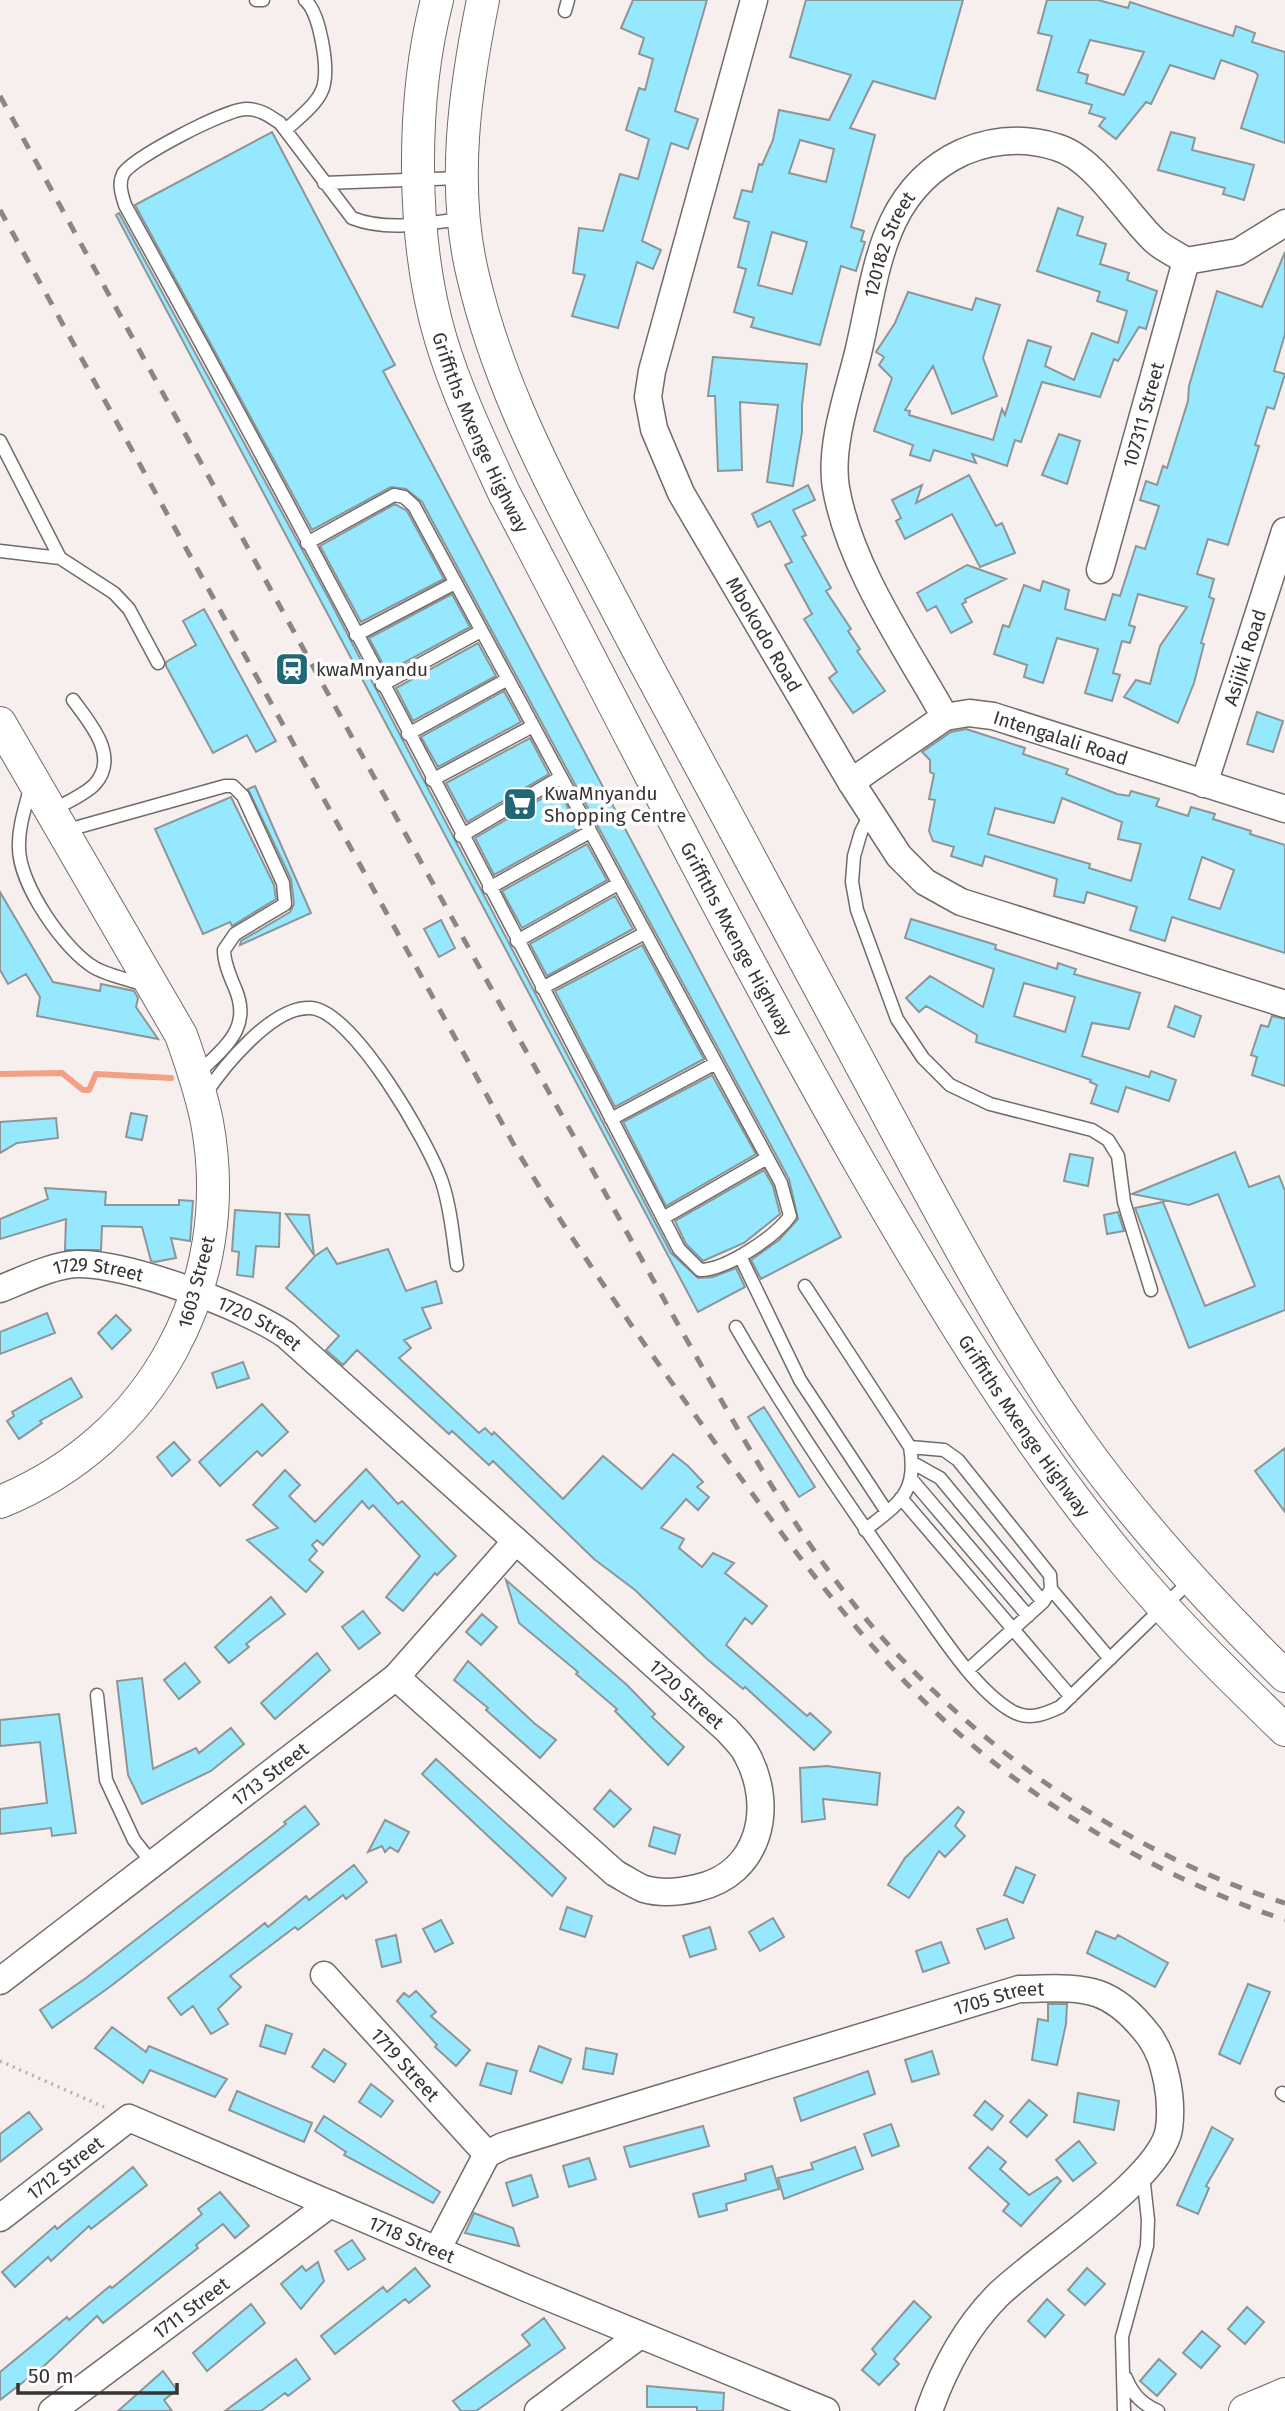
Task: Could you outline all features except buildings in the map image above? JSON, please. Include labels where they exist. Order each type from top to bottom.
[{"type":"street","name":"Griffiths Mxenge Highway","points":[[437,0],[424,72],[421,224],[440,337],[464,407],[504,493],[798,1054],[940,1302],[1070,1494],[1163,1607],[1209,1658],[1285,1730]]},
{"type":"street","name":"Griffiths Mxenge Highway","points":[[483,0],[470,64],[463,219],[471,270],[488,336],[526,436],[768,893],[929,1190],[1025,1358],[1079,1441],[1191,1581],[1285,1676]]},
{"type":"street","name":"Mbokodo Road","points":[[754,0],[652,371],[648,397],[654,429],[681,493],[871,813],[899,856],[925,882],[961,902],[1285,1004]]},
{"type":"street","name":"120182 Street","points":[[945,717],[859,561],[843,523],[835,484],[846,399],[889,227],[909,191],[940,163],[982,144],[1024,139],[1059,147],[1093,171],[1156,243],[1186,261]]},
{"type":"street","points":[[1186,261],[1238,252],[1285,223]]},
{"type":"street","name":"107311 Street","points":[[1100,570],[1186,261]]},
{"type":"street","name":"Asijiki Road","points":[[1204,785],[1273,616],[1285,531]]},
{"type":"street","name":"Intengalali Road","points":[[945,717],[969,713],[993,716],[1204,785],[1285,808]]},
{"type":"street","points":[[852,782],[945,717]]},
{"type":"street","name":"1603 Street","points":[[0,724],[181,1035],[199,1088],[212,1169],[210,1237],[197,1295],[181,1338],[157,1376],[128,1413],[62,1471],[0,1502]]},
{"type":"street","name":"1729 Street","points":[[0,1289],[73,1264],[103,1264],[197,1295]]},
{"type":"street","name":"1720 Street","points":[[197,1295],[263,1319],[286,1335],[727,1730],[747,1753],[759,1783],[762,1820],[753,1848],[735,1871],[709,1885],[677,1892],[645,1889],[615,1873],[396,1677]]},
{"type":"street","name":"1713 Street","points":[[0,1981],[396,1677],[516,1541]]},
{"type":"street","name":"1719 Street","points":[[324,1975],[487,2154]]},
{"type":"street","name":"1705 Street","points":[[487,2154],[536,2135],[1019,1989],[1077,1989],[1109,1996],[1137,2021],[1161,2053],[1169,2094],[1169,2131],[1130,2186],[997,2296],[968,2329],[938,2386],[929,2411]]},
{"type":"street","name":"1718 Street","points":[[129,2118],[437,2250],[826,2411]]},
{"type":"street","name":"1712 Street","points":[[0,2218],[129,2118]]},
{"type":"street","points":[[437,2250],[487,2154]]},
{"type":"street","name":"1711 Street","points":[[52,2411],[330,2204]]},
{"type":"street","points":[[538,2411],[640,2335]]},
{"type":"street","points":[[1245,2411],[1285,2395]]},
{"type":"lane","points":[[256,0],[263,0]]},
{"type":"lane","points":[[286,130],[311,106],[324,86],[317,19],[306,0]]},
{"type":"lane","points":[[307,543],[394,495],[404,497],[414,506],[781,1183],[790,1216],[780,1229],[740,1256],[711,1270],[700,1270],[679,1249],[383,685],[125,205],[120,182],[128,167],[198,128],[243,109],[264,111],[286,130],[352,218],[370,225],[388,227],[463,219]]},
{"type":"lane","points":[[324,183],[463,178]]},
{"type":"lane","points":[[0,440],[60,558]]},
{"type":"lane","points":[[0,551],[60,558],[114,593],[129,609],[158,663]]},
{"type":"lane","points":[[356,635],[455,583]]},
{"type":"lane","points":[[383,685],[481,631]]},
{"type":"lane","points":[[408,734],[508,680]]},
{"type":"lane","points":[[58,821],[95,784],[105,764],[100,736],[73,700]]},
{"type":"lane","points":[[432,780],[533,726]]},
{"type":"lane","points":[[33,778],[20,838],[22,875],[64,940],[81,958],[97,969],[154,988]]},
{"type":"lane","points":[[461,836],[561,778]]},
{"type":"lane","points":[[58,821],[225,786],[233,786],[243,796],[283,883],[285,904],[235,934],[224,950],[241,1002],[242,1022],[199,1088]]},
{"type":"lane","points":[[871,813],[860,832],[852,882],[861,922],[897,1019],[923,1058],[950,1085],[990,1104],[1091,1130],[1108,1140],[1118,1156],[1124,1202],[1151,1290]]},
{"type":"lane","points":[[489,888],[590,832]]},
{"type":"lane","points":[[517,941],[618,884]]},
{"type":"lane","points":[[542,988],[645,933]]},
{"type":"lane","points":[[199,1088],[274,1022],[294,1011],[309,1007],[325,1010],[360,1042],[430,1158],[447,1204],[457,1265]]},
{"type":"lane","points":[[611,1119],[716,1063]]},
{"type":"lane","points":[[663,1218],[767,1158]]},
{"type":"lane","points":[[740,1256],[800,1380],[887,1512]]},
{"type":"lane","points":[[805,1286],[909,1447],[912,1480],[901,1498],[865,1530]]},
{"type":"lane","points":[[736,1327],[771,1387],[865,1530],[969,1669],[1010,1711],[1027,1717],[1042,1715],[1071,1697],[1191,1581]]},
{"type":"lane","points":[[909,1447],[944,1450],[958,1460],[1046,1566],[1051,1589],[1110,1659]]},
{"type":"lane","points":[[912,1463],[940,1478],[1043,1602]]},
{"type":"lane","points":[[912,1480],[1028,1616]]},
{"type":"lane","points":[[901,1498],[1071,1697]]},
{"type":"lane","points":[[969,1669],[1043,1602],[1051,1589]]},
{"type":"lane","points":[[97,1695],[106,1780],[134,1840],[153,1864]]},
{"type":"lane","points":[[1124,2411],[1122,2337],[1147,2246],[1148,2220],[1142,2172]]},
{"type":"lane","points":[[1121,2365],[1130,2389],[1143,2404],[1158,2411]]},
{"type":"path","points":[[0,2061],[129,2118]]},
{"type":"waterway","points":[[0,1074],[62,1073],[83,1090],[89,1090],[96,1074],[171,1078]]},
{"type":"railway","points":[[0,96],[675,1319],[798,1528],[869,1623],[896,1653],[980,1733],[1026,1769],[1075,1803],[1177,1860],[1230,1884],[1285,1903]]},
{"type":"railway","points":[[0,210],[519,1154],[614,1301],[780,1531],[824,1589],[895,1671],[935,1712],[979,1751],[1075,1820],[1125,1849],[1231,1900],[1285,1920]]},
{"type":"place","name":"kwaMnyandu","points":[[292,669]]},
{"type":"place","name":"KwaMnyandu Shopping Centre","points":[[520,804]]}]
